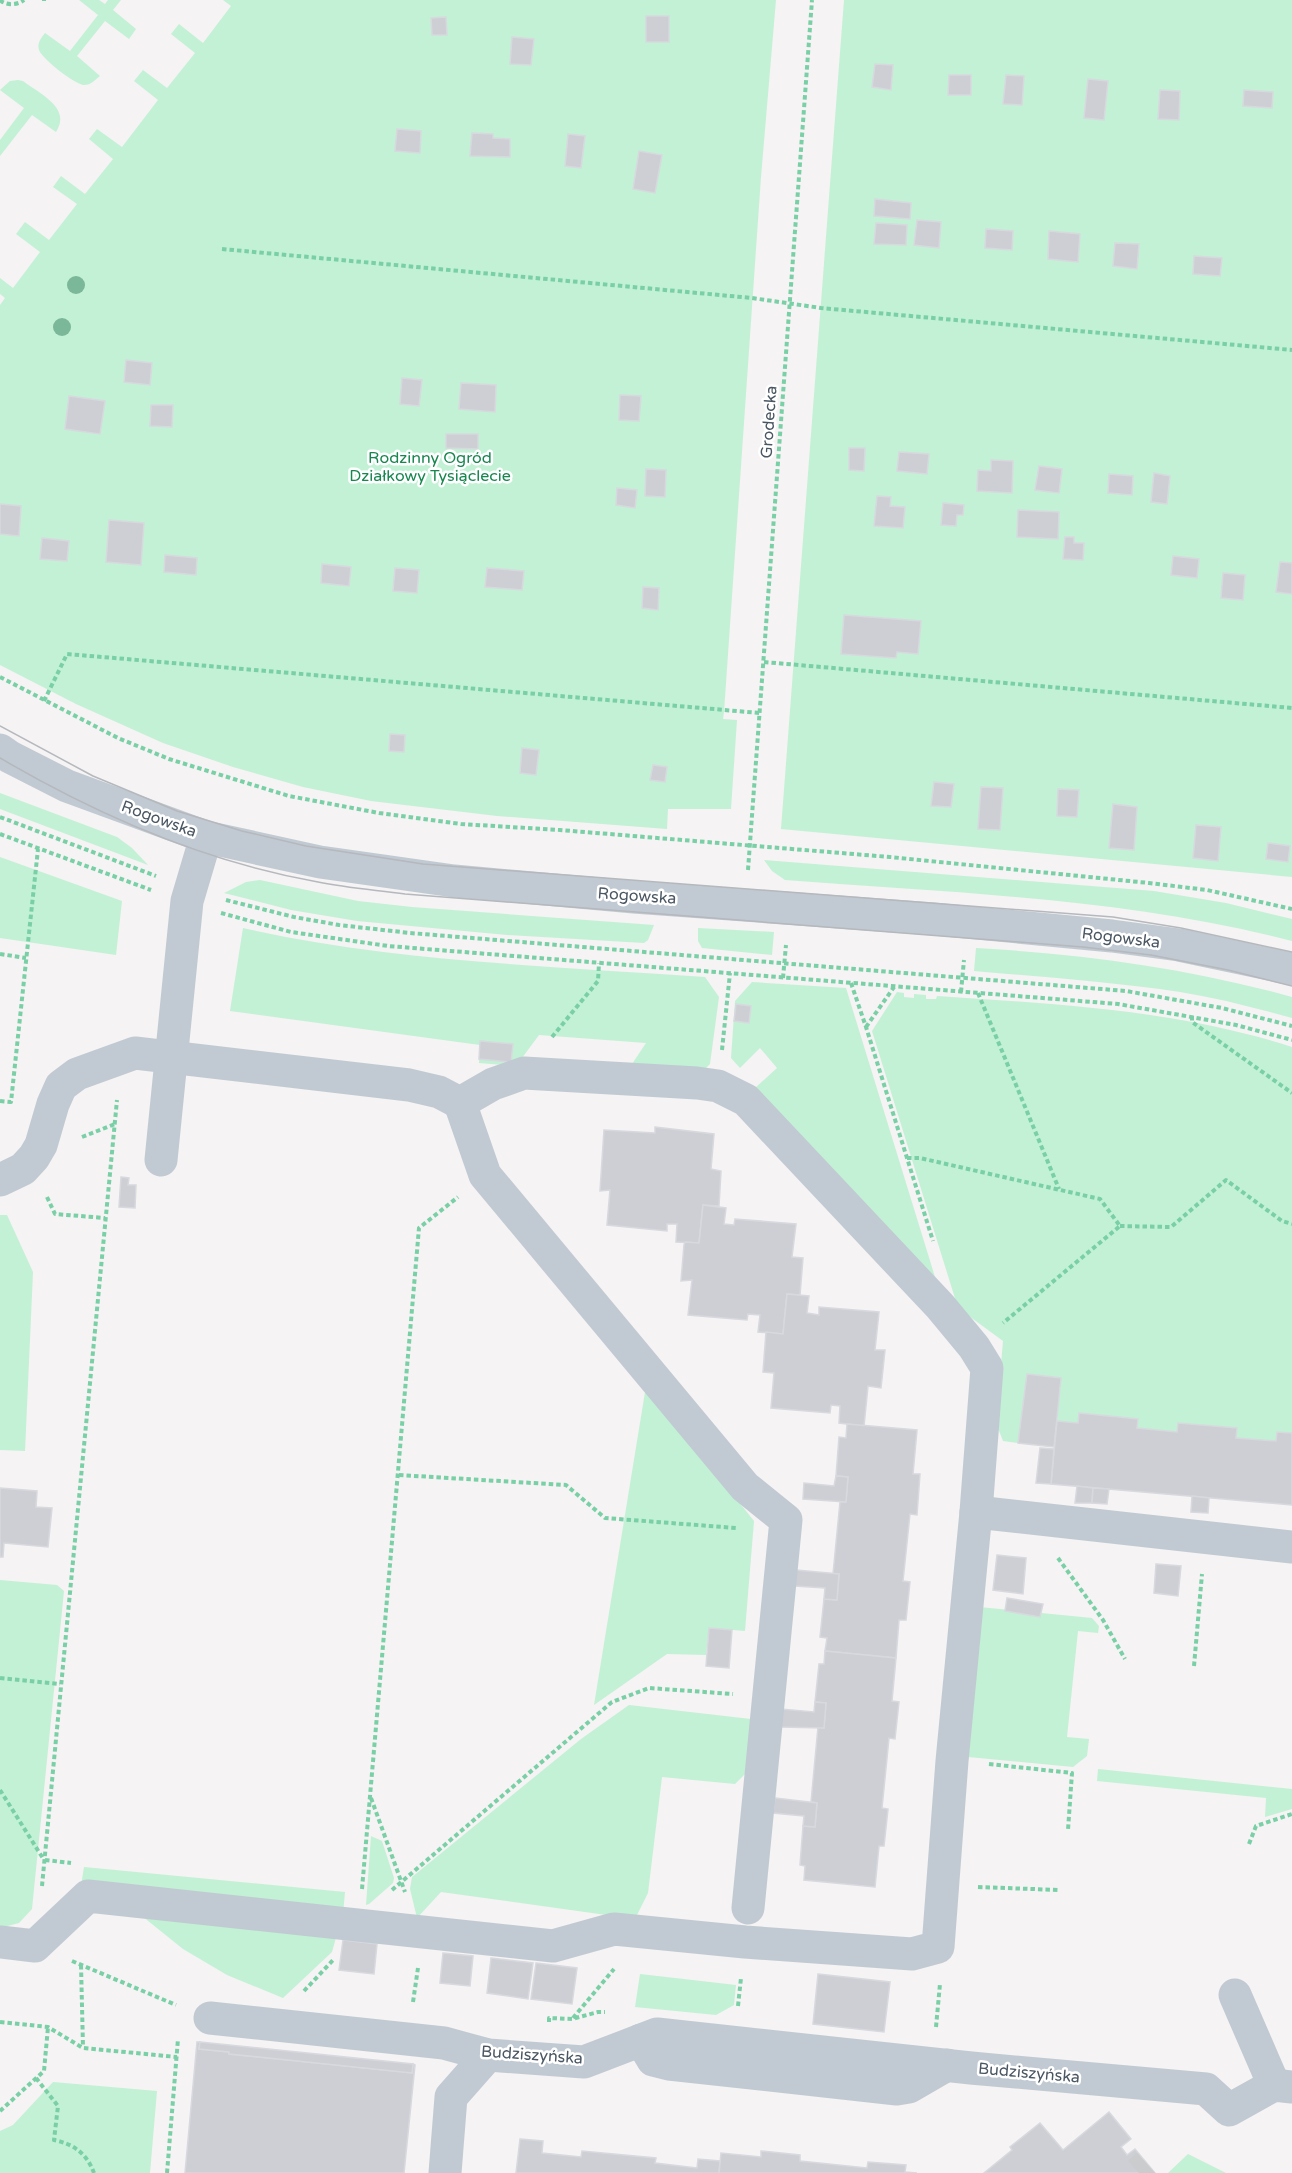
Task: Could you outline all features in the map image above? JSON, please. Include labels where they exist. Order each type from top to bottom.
[{"type":"street","name":"Rogowska","points":[[0,750],[67,786],[206,837],[320,862],[454,881],[934,919],[1112,936],[1179,945],[1292,969]]},
{"type":"street","points":[[161,1160],[187,902],[206,837]]},
{"type":"street","points":[[0,1180],[23,1169],[34,1157],[41,1145],[61,1086],[76,1074],[135,1053],[409,1085],[440,1092],[460,1103],[485,1175],[745,1487],[786,1520],[748,1908]]},
{"type":"street","points":[[0,1942],[35,1946],[88,1896],[553,1946],[614,1929],[912,1954],[938,1947],[987,1368],[974,1347],[940,1306],[746,1100],[718,1086],[697,1083],[524,1073],[493,1084],[460,1103]]},
{"type":"street","points":[[976,1512],[1028,1516],[1292,1548]]},
{"type":"street","points":[[1235,1995],[1283,2086]]},
{"type":"street","name":"Budziszyńska","points":[[196,2013],[444,2043],[488,2055],[584,2062],[641,2040],[653,2060],[669,2064],[897,2089],[909,2087],[941,2064],[1206,2089],[1229,2110],[1283,2086]]},
{"type":"street","points":[[445,2173],[451,2097],[488,2055]]},
{"type":"path","points":[[0,0],[14,4],[24,0]]},
{"type":"path","name":"Grodecka","points":[[750,846],[813,0]]},
{"type":"path","points":[[222,249],[753,298],[790,305],[1292,350]]},
{"type":"path","points":[[44,701],[67,654],[760,713]]},
{"type":"path","points":[[764,662],[1292,708]]},
{"type":"path","points":[[0,677],[118,738],[169,759],[289,796],[379,813],[461,824],[902,858],[1149,883],[1207,890],[1292,909]]},
{"type":"path","points":[[0,817],[156,876]]},
{"type":"path","points":[[0,834],[152,890]]},
{"type":"path","points":[[0,1101],[11,1102],[38,849]]},
{"type":"path","points":[[220,899],[339,926],[496,941],[1053,984],[1156,996],[1230,1010],[1292,1026]]},
{"type":"path","points":[[212,910],[291,932],[340,941],[1118,1004],[1236,1025],[1292,1040]]},
{"type":"path","points":[[0,954],[26,958]]},
{"type":"path","points":[[961,992],[964,955]]},
{"type":"path","points":[[524,1073],[598,981],[599,963]]},
{"type":"path","points":[[718,1086],[730,973]]},
{"type":"path","points":[[850,983],[935,1248]]},
{"type":"path","points":[[866,1027],[894,986]]},
{"type":"path","points":[[978,993],[1059,1190]]},
{"type":"path","points":[[1192,1016],[1192,1022],[1292,1093]]},
{"type":"path","points":[[0,1790],[45,1860],[60,1684],[122,1057]]},
{"type":"path","points":[[76,1140],[115,1124]]},
{"type":"path","points":[[907,1158],[920,1158],[1100,1199],[1120,1226]]},
{"type":"path","points":[[362,1889],[419,1228],[485,1175]]},
{"type":"path","points":[[974,1347],[1120,1226],[1171,1227],[1226,1180],[1282,1221],[1292,1224]]},
{"type":"path","points":[[82,1216],[105,1218]]},
{"type":"path","points":[[399,1475],[566,1485],[605,1518],[785,1532]]},
{"type":"path","points":[[1028,1516],[1103,1620],[1125,1659]]},
{"type":"path","points":[[1194,1666],[1205,1538]]},
{"type":"path","points":[[0,1678],[60,1684]]},
{"type":"path","points":[[401,1882],[612,1702],[649,1688],[769,1697]]},
{"type":"path","points":[[952,1761],[1072,1773],[1068,1830]]},
{"type":"path","points":[[370,1797],[422,1933],[410,2039]]},
{"type":"path","points":[[1249,1844],[1256,1826],[1292,1814]]},
{"type":"path","points":[[943,1887],[1059,1890]]},
{"type":"path","points":[[273,2024],[336,1956],[343,1924]]},
{"type":"path","points":[[572,2019],[644,1932]]},
{"type":"path","points":[[35,1946],[196,2013]]},
{"type":"path","points":[[938,1947],[941,2064]]},
{"type":"path","points":[[81,1965],[83,2048]]},
{"type":"path","points":[[0,2022],[48,2027],[83,2048],[177,2057]]},
{"type":"path","points":[[0,2111],[44,2071],[48,2027]]},
{"type":"path","points":[[167,2173],[178,2037]]},
{"type":"path","points":[[36,2078],[58,2106],[54,2140],[76,2148],[88,2159],[94,2173]]},
{"type":"green space","points":[[79,0],[99,0],[105,4],[108,0],[121,0],[113,10],[136,29],[129,39],[105,21],[77,56],[100,76],[84,85],[74,81],[52,65],[39,50],[40,41],[45,33],[70,51],[98,15]]},
{"type":"green space","name":"Rodzinny Ogród Działkowy Tysiąclecie","points":[[223,0],[776,0],[761,177],[723,719],[737,720],[731,809],[668,809],[667,829],[497,816],[371,801],[303,787],[233,767],[163,743],[76,704],[0,665],[0,305],[5,298],[0,294],[0,278],[13,288],[40,252],[16,234],[25,222],[49,240],[77,204],[53,187],[61,176],[85,194],[113,159],[89,139],[97,129],[122,147],[158,100],[134,81],[143,70],[167,88],[195,53],[171,34],[179,24],[203,43],[231,6]]},
{"type":"green space","points":[[844,0],[1292,0],[1292,877],[781,829]]},
{"type":"green space","points":[[10,81],[23,81],[52,102],[60,116],[60,123],[56,132],[32,115],[0,156],[0,140],[24,108],[0,90]]},
{"type":"green space","points":[[0,793],[117,837],[132,848],[148,865],[0,809]]},
{"type":"green space","points":[[0,857],[122,901],[116,955],[0,938]]},
{"type":"green space","points":[[764,860],[1154,891],[1226,903],[1292,919],[1292,941],[1167,915],[1104,906],[785,880],[772,871]]},
{"type":"green space","points":[[260,880],[358,901],[654,925],[648,940],[644,943],[507,935],[357,921],[291,910],[224,893],[246,882]]},
{"type":"green space","points":[[243,928],[415,956],[705,977],[719,997],[710,1064],[701,1073],[630,1067],[646,1043],[539,1035],[516,1066],[479,1063],[480,1045],[230,1011]]},
{"type":"green space","points":[[698,928],[774,932],[772,955],[702,948],[698,941]]},
{"type":"green space","points":[[976,948],[1096,958],[1214,978],[1292,997],[1292,1018],[1180,992],[974,971]]},
{"type":"green space","points":[[752,982],[846,988],[935,1277],[754,1089],[777,1068],[760,1048],[740,1068],[731,1058],[735,1001]]},
{"type":"green space","points":[[897,992],[904,993],[904,997],[914,998],[914,994],[926,995],[926,999],[936,999],[937,996],[1027,1002],[1161,1017],[1249,1035],[1292,1047],[1292,1433],[1277,1432],[1276,1441],[1236,1438],[1237,1428],[1178,1423],[1177,1432],[1137,1428],[1138,1419],[1079,1413],[1078,1423],[1057,1421],[1061,1378],[1027,1374],[1018,1443],[1003,1441],[996,1423],[1003,1341],[958,1308],[872,1031]]},
{"type":"green space","points":[[0,1215],[7,1215],[33,1272],[25,1451],[0,1450]]},
{"type":"green space","points":[[646,1386],[754,1521],[745,1631],[709,1628],[706,1655],[667,1654],[594,1705]]},
{"type":"green space","points":[[0,1580],[57,1585],[64,1591],[32,1909],[19,1923],[0,1928]]},
{"type":"green space","points":[[979,1607],[1092,1618],[1099,1626],[1098,1633],[1078,1631],[1067,1737],[1089,1739],[1087,1756],[1073,1767],[968,1757]]},
{"type":"green space","points":[[629,1705],[751,1719],[746,1773],[735,1784],[662,1777],[648,1893],[635,1919],[441,1892],[417,1918],[410,1889],[412,1877],[581,1739]]},
{"type":"green space","points":[[1098,1769],[1292,1789],[1292,1809],[1265,1817],[1266,1798],[1097,1781]]},
{"type":"green space","points":[[371,1836],[382,1841],[394,1878],[393,1883],[366,1905]]},
{"type":"green space","points":[[84,1867],[345,1892],[343,1914],[81,1886]]},
{"type":"green space","points":[[137,1912],[337,1934],[332,1952],[283,1998],[227,1975],[183,1949]]},
{"type":"green space","points":[[640,1974],[736,1985],[734,2005],[716,2015],[635,2007]]},
{"type":"green space","points":[[53,2082],[157,2091],[150,2173],[0,2173],[0,2131],[13,2125]]},
{"type":"green space","points":[[1188,2154],[1226,2173],[1168,2173]]},
{"type":"building","points":[[646,16],[669,16],[669,42],[646,42]]},
{"type":"building","points":[[446,17],[447,35],[432,35],[431,18]]},
{"type":"building","points":[[512,37],[534,39],[531,65],[510,64]]},
{"type":"building","points":[[875,64],[893,65],[891,90],[872,87]]},
{"type":"building","points":[[949,75],[971,75],[971,95],[948,95]]},
{"type":"building","points":[[1006,75],[1024,76],[1022,105],[1003,104]]},
{"type":"building","points":[[1088,79],[1108,81],[1104,120],[1084,118]]},
{"type":"building","points":[[1160,90],[1180,91],[1179,120],[1158,119]]},
{"type":"building","points":[[1244,90],[1273,92],[1272,108],[1243,106]]},
{"type":"building","points":[[397,129],[421,131],[420,153],[395,151]]},
{"type":"building","points":[[472,133],[493,134],[493,138],[510,139],[510,157],[470,156]]},
{"type":"building","points":[[568,134],[585,136],[581,168],[565,166]]},
{"type":"building","points":[[639,151],[662,155],[655,193],[633,189]]},
{"type":"building","points":[[875,199],[911,203],[910,219],[874,216]]},
{"type":"building","points":[[917,220],[941,222],[939,248],[914,245]]},
{"type":"building","points":[[876,223],[907,225],[906,245],[874,244]]},
{"type":"building","points":[[986,229],[1013,231],[1012,250],[985,248]]},
{"type":"building","points":[[1049,231],[1080,234],[1078,262],[1048,259]]},
{"type":"building","points":[[1115,243],[1139,244],[1137,269],[1113,266]]},
{"type":"building","points":[[1194,256],[1222,258],[1220,276],[1193,274]]},
{"type":"building","points":[[126,360],[152,363],[150,385],[124,382]]},
{"type":"building","points":[[402,378],[422,380],[419,406],[400,404]]},
{"type":"building","points":[[461,383],[496,385],[495,412],[459,409]]},
{"type":"building","points":[[620,395],[641,396],[639,421],[619,420]]},
{"type":"building","points":[[69,396],[105,401],[100,434],[65,429]]},
{"type":"building","points":[[151,405],[173,405],[172,427],[150,426]]},
{"type":"building","points":[[446,434],[478,434],[478,449],[446,448]]},
{"type":"building","points":[[849,448],[865,448],[864,471],[849,470]]},
{"type":"building","points":[[899,452],[929,454],[927,474],[897,471]]},
{"type":"building","points":[[991,460],[1013,461],[1012,493],[977,491],[978,470],[991,471]]},
{"type":"building","points":[[1039,466],[1062,469],[1059,493],[1035,490]]},
{"type":"building","points":[[646,469],[666,470],[665,497],[645,496]]},
{"type":"building","points":[[1154,473],[1170,476],[1167,504],[1151,502]]},
{"type":"building","points":[[1109,474],[1133,476],[1132,495],[1108,493]]},
{"type":"building","points":[[617,488],[637,490],[635,508],[616,505]]},
{"type":"building","points":[[877,496],[891,497],[890,506],[905,507],[903,528],[874,526]]},
{"type":"building","points":[[943,503],[964,505],[963,515],[957,515],[956,526],[941,525]]},
{"type":"building","points":[[0,504],[21,506],[19,536],[0,534]]},
{"type":"building","points":[[1018,510],[1059,512],[1058,539],[1017,537]]},
{"type":"building","points":[[109,520],[144,523],[141,565],[106,562]]},
{"type":"building","points":[[1065,537],[1074,537],[1074,543],[1084,543],[1083,560],[1063,559]]},
{"type":"building","points":[[42,538],[69,541],[67,561],[40,559]]},
{"type":"building","points":[[165,555],[197,558],[196,575],[164,572]]},
{"type":"building","points":[[1173,556],[1199,559],[1197,578],[1171,575]]},
{"type":"building","points":[[1280,562],[1292,563],[1292,594],[1276,592]]},
{"type":"building","points":[[322,564],[351,567],[349,586],[321,583]]},
{"type":"building","points":[[395,568],[419,570],[417,593],[393,591]]},
{"type":"building","points":[[487,568],[524,571],[522,590],[485,587]]},
{"type":"building","points":[[1223,573],[1245,575],[1243,600],[1221,598]]},
{"type":"building","points":[[643,587],[659,588],[658,610],[642,608]]},
{"type":"building","points":[[844,615],[921,621],[918,654],[897,652],[896,658],[841,654]]},
{"type":"building","points":[[390,734],[405,735],[404,752],[389,751]]},
{"type":"building","points":[[522,748],[539,750],[536,775],[520,773]]},
{"type":"building","points":[[653,765],[667,767],[665,782],[650,780]]},
{"type":"building","points":[[934,782],[954,784],[951,807],[931,806]]},
{"type":"building","points":[[981,787],[1003,788],[1000,830],[978,829]]},
{"type":"building","points":[[1058,789],[1079,790],[1077,817],[1057,816]]},
{"type":"building","points":[[1113,804],[1137,807],[1134,850],[1109,848]]},
{"type":"building","points":[[1196,825],[1221,827],[1218,861],[1193,858]]},
{"type":"building","points":[[1268,843],[1290,846],[1288,862],[1266,859]]},
{"type":"building","points":[[736,1004],[751,1006],[749,1023],[734,1021]]},
{"type":"building","points":[[480,1041],[513,1044],[511,1062],[479,1059]]},
{"type":"building","points":[[655,1127],[714,1134],[711,1169],[721,1171],[719,1206],[703,1205],[699,1243],[676,1242],[677,1224],[667,1224],[667,1231],[607,1225],[610,1190],[600,1191],[604,1130],[655,1133]]},
{"type":"building","points":[[121,1177],[129,1178],[128,1185],[136,1185],[135,1208],[119,1207]]},
{"type":"building","points":[[703,1205],[726,1208],[724,1224],[734,1225],[735,1219],[796,1224],[792,1257],[803,1258],[800,1295],[787,1294],[783,1334],[758,1332],[760,1315],[748,1314],[747,1320],[688,1315],[692,1280],[681,1281],[684,1245],[685,1242],[699,1243]]},
{"type":"building","points":[[787,1294],[809,1296],[807,1313],[819,1315],[819,1307],[879,1312],[875,1350],[885,1350],[881,1388],[868,1386],[864,1426],[839,1423],[840,1406],[831,1405],[830,1413],[771,1408],[774,1373],[763,1372],[766,1332],[783,1334]]},
{"type":"building","points":[[1027,1374],[1061,1378],[1054,1447],[1018,1443]]},
{"type":"building","points":[[1079,1413],[1138,1419],[1137,1428],[1177,1432],[1178,1423],[1237,1428],[1236,1438],[1276,1441],[1277,1432],[1292,1433],[1292,1505],[1051,1484],[1057,1421],[1078,1423]]},
{"type":"building","points":[[847,1424],[917,1430],[913,1474],[920,1474],[917,1515],[910,1514],[903,1581],[910,1582],[906,1620],[899,1620],[896,1658],[825,1651],[827,1638],[820,1637],[824,1599],[837,1600],[839,1574],[833,1574],[840,1502],[846,1502],[848,1477],[836,1476],[839,1437],[846,1438]]},
{"type":"building","points":[[1040,1448],[1054,1449],[1051,1484],[1036,1483]]},
{"type":"building","points":[[836,1476],[848,1477],[846,1502],[803,1499],[804,1483],[834,1486]]},
{"type":"building","points":[[1077,1486],[1093,1488],[1092,1503],[1075,1503]]},
{"type":"building","points":[[0,1488],[37,1491],[36,1507],[52,1508],[48,1547],[4,1543],[3,1557],[0,1557]]},
{"type":"building","points":[[1093,1488],[1109,1489],[1107,1504],[1092,1503]]},
{"type":"building","points":[[1192,1496],[1209,1498],[1208,1513],[1191,1512]]},
{"type":"building","points":[[997,1555],[1026,1558],[1023,1594],[993,1590]]},
{"type":"building","points":[[1156,1564],[1181,1566],[1178,1596],[1154,1593]]},
{"type":"building","points":[[796,1570],[839,1574],[837,1600],[824,1599],[825,1588],[795,1586]]},
{"type":"building","points":[[1007,1598],[1043,1604],[1040,1617],[1005,1611]]},
{"type":"building","points":[[709,1628],[732,1630],[729,1668],[706,1666]]},
{"type":"building","points":[[825,1651],[896,1658],[892,1701],[899,1702],[895,1739],[889,1738],[882,1808],[888,1809],[884,1846],[879,1846],[875,1887],[804,1880],[805,1866],[800,1865],[803,1826],[815,1827],[817,1803],[811,1802],[818,1727],[824,1728],[826,1703],[815,1702],[819,1664],[824,1664]]},
{"type":"building","points":[[815,1702],[826,1703],[824,1728],[780,1727],[781,1709],[814,1712]]},
{"type":"building","points":[[775,1798],[817,1803],[815,1827],[803,1826],[804,1816],[773,1813]]},
{"type":"building","points":[[343,1940],[377,1944],[374,1974],[339,1970]]},
{"type":"building","points":[[443,1953],[473,1956],[470,1986],[440,1983]]},
{"type":"building","points":[[491,1958],[533,1963],[528,1999],[487,1993]]},
{"type":"building","points":[[536,1963],[577,1968],[572,2004],[531,1999]]},
{"type":"building","points":[[818,1974],[890,1982],[884,2032],[813,2024]]},
{"type":"building","points":[[197,2042],[200,2042],[199,2049],[229,2052],[229,2054],[412,2073],[413,2064],[415,2065],[404,2173],[185,2173]]},
{"type":"building","points":[[200,2042],[413,2064],[412,2073],[229,2054],[229,2052],[199,2049]]},
{"type":"building","points":[[1109,2112],[1131,2139],[1121,2147],[1127,2155],[1135,2149],[1155,2173],[984,2173],[1012,2150],[1010,2147],[1040,2123],[1063,2150]]},
{"type":"building","points":[[520,2139],[543,2141],[542,2153],[581,2157],[582,2151],[656,2158],[655,2163],[697,2168],[698,2159],[720,2161],[719,2173],[516,2173]]},
{"type":"building","points":[[761,2151],[800,2155],[800,2161],[867,2168],[868,2162],[906,2165],[905,2172],[917,2173],[719,2173],[721,2153],[761,2157]]},
{"type":"tunnel","points":[[1139,2173],[1148,2165]]},
{"type":"tram line","points":[[0,726],[93,776],[177,811],[242,831],[306,846],[423,864],[1113,917],[1181,928],[1292,952]]},
{"type":"tram line","points":[[0,758],[76,799],[154,834],[235,862],[329,884],[405,894],[1083,947],[1151,955],[1228,970],[1292,986]]}]
